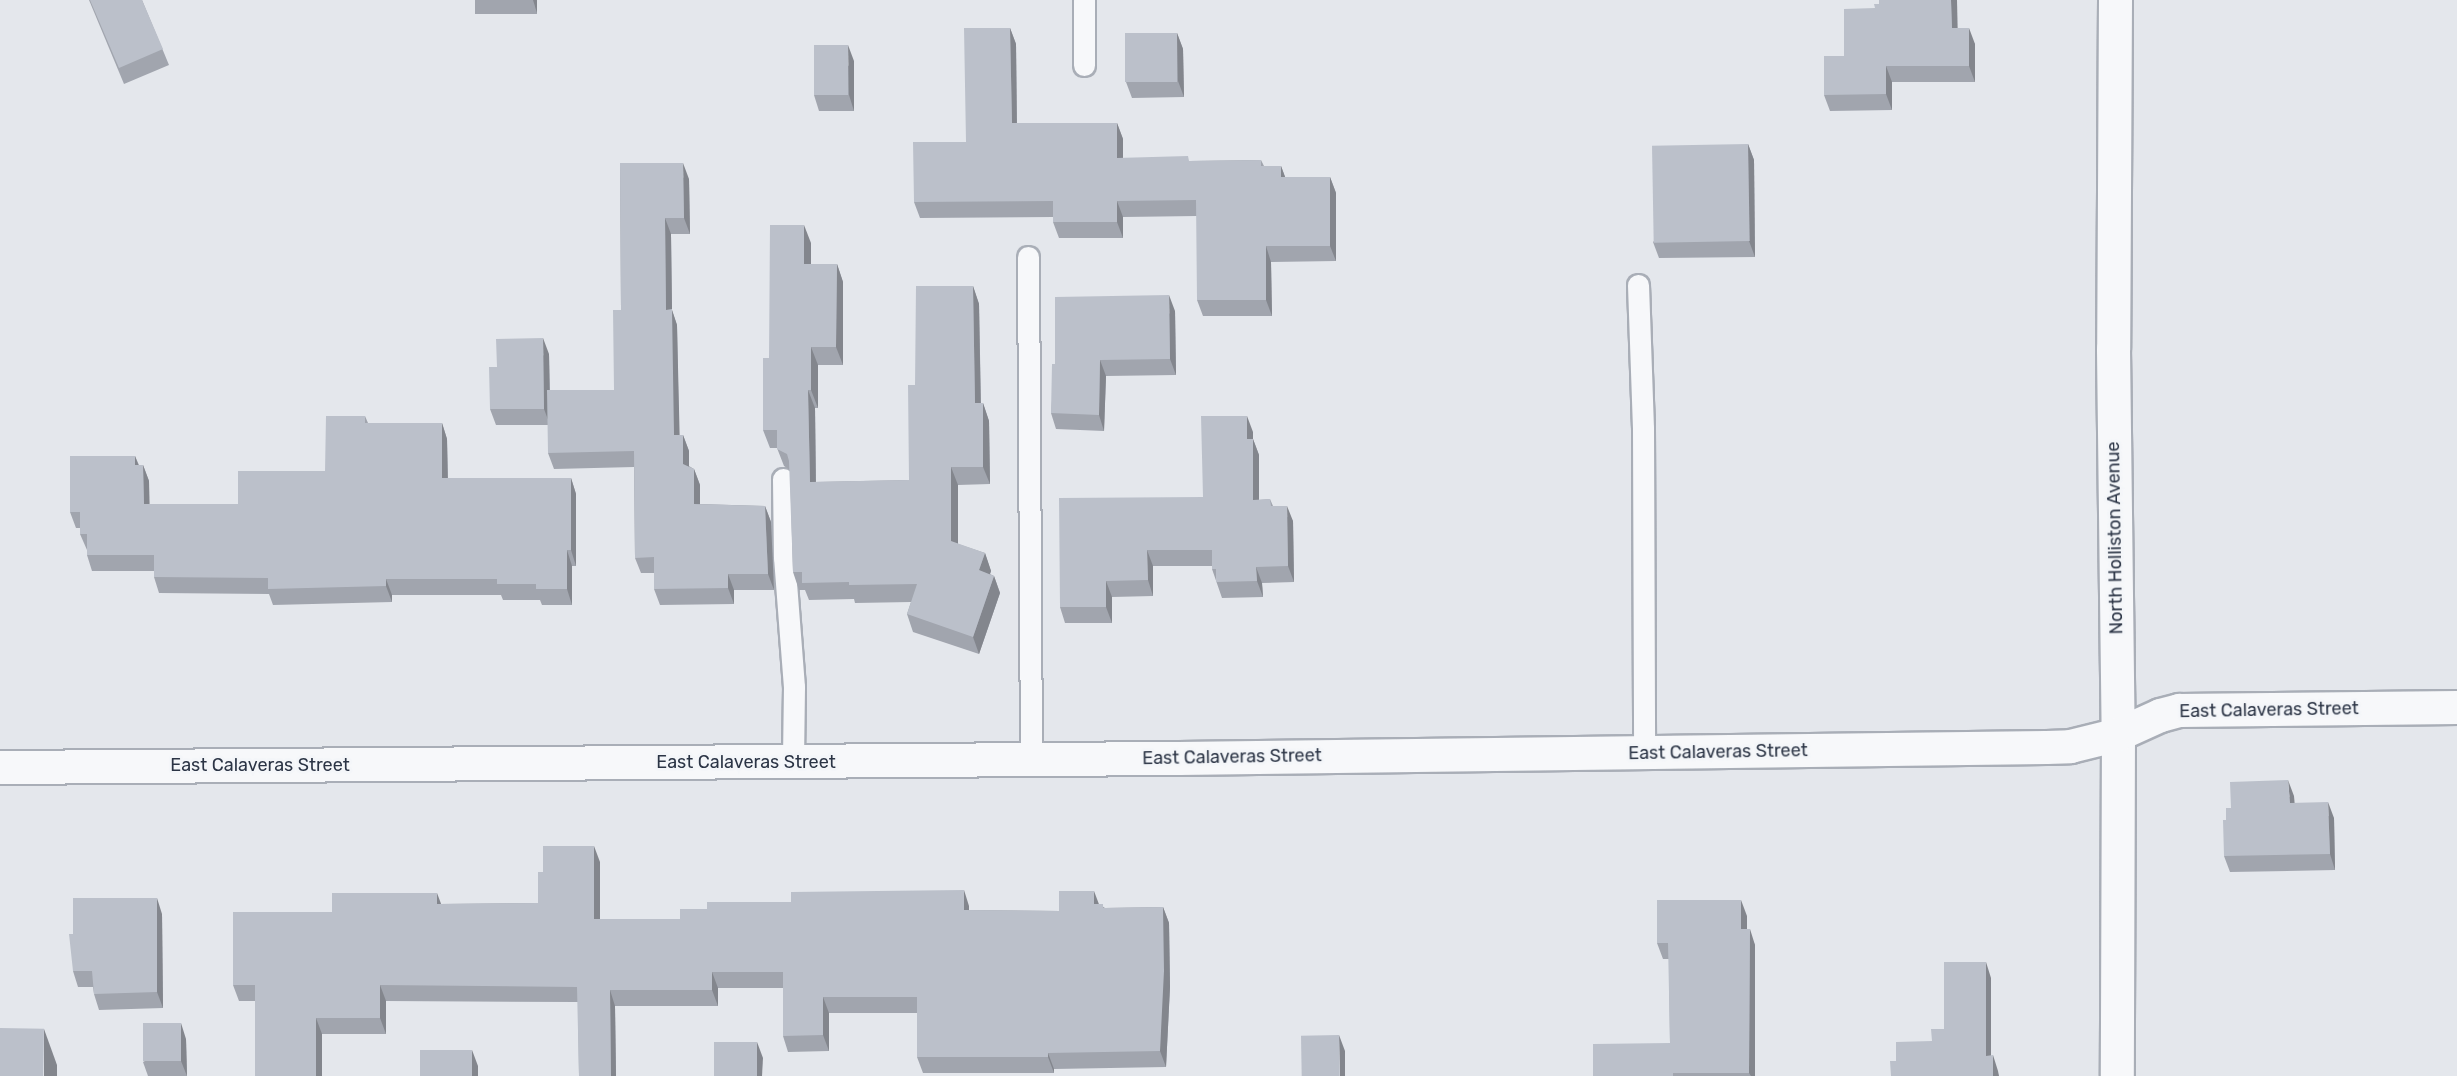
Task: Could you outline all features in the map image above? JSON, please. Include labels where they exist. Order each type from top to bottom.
[{"type":"street","name":"North Holliston Avenue","points":[[2115,0],[2113,349],[2118,734],[2117,1076]]},
{"type":"street","name":"East Calaveras Street","points":[[0,767],[1031,760],[2070,746],[2118,734],[2160,715],[2179,710],[2457,707]]},
{"type":"lane","points":[[1084,0],[1084,65]]},
{"type":"lane","points":[[1028,257],[1031,760]]},
{"type":"lane","points":[[1638,285],[1643,428],[1644,753]]},
{"type":"lane","points":[[783,479],[784,557],[794,687],[793,761]]},
{"type":"building","points":[[90,0],[142,0],[163,49],[119,68]]},
{"type":"building","points":[[1879,0],[1951,0],[1952,28],[1969,28],[1969,66],[1886,66],[1886,94],[1824,95],[1824,56],[1844,56],[1844,9],[1875,8],[1874,4],[1879,4]]},
{"type":"building","points":[[964,28],[1010,28],[1012,123],[1117,123],[1117,158],[1188,156],[1189,161],[1261,160],[1261,166],[1281,166],[1281,177],[1330,177],[1330,246],[1266,246],[1266,300],[1197,300],[1196,200],[1117,201],[1117,222],[1053,222],[1053,201],[914,202],[913,142],[966,142]]},
{"type":"building","points":[[1125,33],[1177,33],[1177,82],[1125,82]]},
{"type":"building","points":[[814,45],[848,45],[848,95],[814,95]]},
{"type":"building","points":[[1748,144],[1750,241],[1654,243],[1652,146]]},
{"type":"building","points":[[620,163],[683,163],[684,218],[665,218],[666,310],[672,309],[674,435],[683,435],[683,464],[694,469],[694,504],[765,506],[768,574],[728,574],[728,588],[654,589],[654,557],[635,558],[634,451],[548,453],[547,390],[614,390],[613,310],[621,310]]},
{"type":"building","points":[[770,225],[804,225],[804,264],[837,264],[836,347],[811,347],[811,390],[808,390],[810,482],[909,480],[908,385],[915,385],[916,286],[973,286],[975,403],[983,403],[983,467],[951,467],[951,541],[985,553],[979,570],[994,576],[973,637],[907,614],[917,584],[802,583],[802,572],[793,572],[789,461],[787,454],[777,449],[777,430],[763,430],[763,358],[769,358]]},
{"type":"building","points":[[1169,295],[1170,359],[1100,360],[1099,415],[1051,413],[1052,364],[1055,364],[1055,297]]},
{"type":"building","points":[[543,338],[544,409],[490,409],[489,367],[497,367],[496,339]]},
{"type":"building","points":[[326,416],[365,416],[365,423],[442,423],[442,478],[571,478],[571,550],[567,550],[567,589],[536,589],[536,584],[497,584],[497,579],[386,579],[386,586],[268,589],[268,578],[154,577],[154,555],[87,555],[87,534],[80,534],[80,512],[70,512],[70,456],[135,456],[135,465],[143,465],[144,504],[238,504],[238,471],[325,471]]},
{"type":"building","points":[[1201,416],[1247,416],[1247,439],[1253,439],[1253,500],[1270,499],[1271,506],[1287,506],[1288,566],[1256,567],[1257,581],[1216,582],[1216,569],[1212,569],[1212,550],[1147,550],[1148,580],[1106,581],[1106,607],[1060,607],[1059,498],[1203,497]]},
{"type":"building","points":[[2288,780],[2290,803],[2328,802],[2330,854],[2224,856],[2223,820],[2226,820],[2226,808],[2231,808],[2230,782]]},
{"type":"building","points":[[543,846],[594,846],[594,919],[680,919],[680,909],[707,909],[707,902],[791,902],[791,892],[964,890],[964,910],[1059,911],[1059,891],[1094,891],[1094,904],[1103,904],[1103,908],[1163,907],[1164,971],[1160,1051],[1048,1053],[1048,1057],[917,1057],[917,997],[823,997],[823,1035],[783,1036],[783,972],[712,972],[712,990],[610,990],[611,1076],[579,1076],[577,987],[380,985],[380,1018],[316,1018],[316,1076],[255,1076],[255,985],[233,985],[233,912],[332,912],[332,893],[437,893],[437,904],[538,903],[538,872],[543,872]]},
{"type":"building","points":[[73,898],[157,898],[157,992],[94,994],[92,971],[73,971],[69,934],[73,934]]},
{"type":"building","points":[[1657,900],[1741,900],[1741,929],[1750,929],[1749,1073],[1593,1076],[1593,1044],[1670,1043],[1668,943],[1657,943]]},
{"type":"building","points":[[1944,962],[1986,962],[1986,1056],[1993,1055],[1993,1076],[1891,1076],[1890,1061],[1896,1061],[1896,1042],[1932,1041],[1931,1029],[1944,1029]]},
{"type":"building","points":[[143,1023],[181,1023],[181,1061],[143,1061]]},
{"type":"building","points":[[0,1028],[44,1029],[43,1076],[0,1076]]},
{"type":"building","points":[[1339,1035],[1340,1076],[1302,1076],[1301,1036]]},
{"type":"building","points":[[714,1042],[757,1042],[757,1076],[714,1076]]},
{"type":"building","points":[[420,1050],[472,1050],[472,1076],[420,1076]]}]
